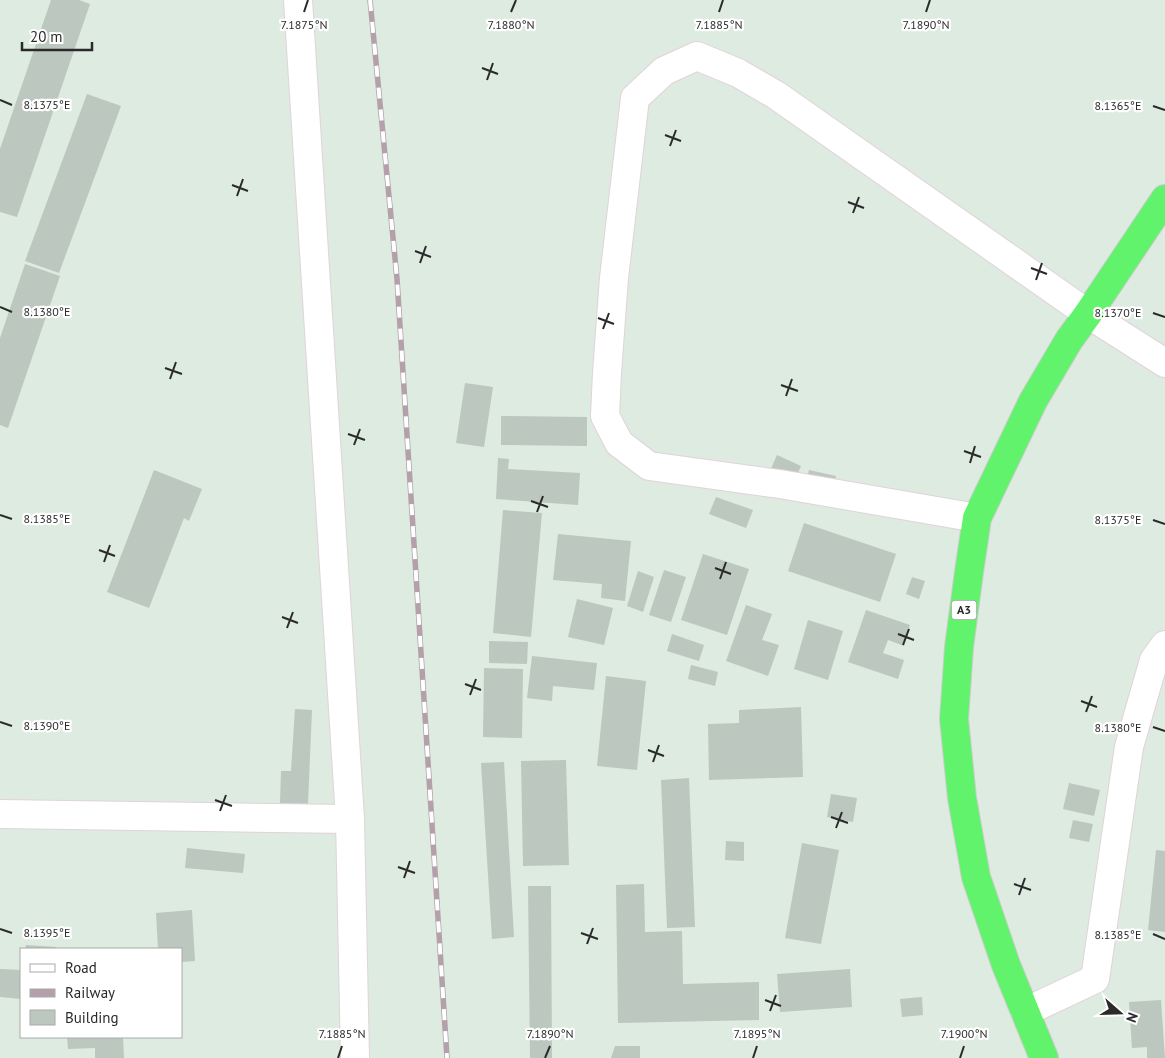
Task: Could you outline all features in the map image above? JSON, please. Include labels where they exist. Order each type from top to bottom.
[{"type":"highway","name":"A3","points":[[1044,1058],[1006,965],[976,877],[962,798],[954,719],[959,647],[969,572],[977,518],[1033,400],[1069,340],[1165,199]]},
{"type":"street","points":[[298,0],[350,819],[355,1058]]},
{"type":"street","points":[[977,518],[780,484],[649,466],[619,443],[605,416],[614,278],[635,98],[664,71],[698,56],[738,73],[776,95],[1088,314],[1165,363]]},
{"type":"street","points":[[1025,1012],[1095,979],[1129,746],[1154,660],[1165,644]]},
{"type":"street","points":[[0,814],[350,819]]},
{"type":"building","points":[[51,0],[79,0],[90,4],[17,217],[0,212],[0,149]]},
{"type":"building","points":[[87,94],[121,106],[59,273],[25,261]]},
{"type":"building","points":[[25,264],[60,276],[8,428],[0,425],[0,338]]},
{"type":"building","points":[[465,383],[493,387],[484,447],[456,443]]},
{"type":"building","points":[[501,416],[587,417],[587,446],[501,445]]},
{"type":"building","points":[[777,455],[801,466],[794,482],[770,471]]},
{"type":"building","points":[[498,458],[509,459],[508,469],[580,473],[578,505],[496,499]]},
{"type":"building","points":[[154,470],[202,489],[189,521],[184,518],[149,608],[107,592]]},
{"type":"building","points":[[809,470],[836,476],[834,489],[806,483]]},
{"type":"building","points":[[716,497],[753,510],[746,528],[709,514]]},
{"type":"building","points":[[503,510],[542,513],[531,637],[493,633]]},
{"type":"building","points":[[804,523],[896,554],[880,602],[788,571]]},
{"type":"building","points":[[558,534],[631,541],[625,601],[601,598],[602,584],[553,580]]},
{"type":"building","points":[[703,554],[749,569],[727,635],[681,620]]},
{"type":"building","points":[[664,570],[686,577],[671,622],[649,615]]},
{"type":"building","points":[[638,571],[654,577],[643,612],[627,606]]},
{"type":"building","points":[[912,577],[925,581],[919,599],[906,594]]},
{"type":"building","points":[[577,599],[613,608],[604,645],[568,637]]},
{"type":"building","points":[[746,605],[772,614],[762,640],[779,645],[768,676],[726,661]]},
{"type":"building","points":[[866,610],[910,625],[904,646],[888,640],[883,653],[904,660],[898,679],[848,662]]},
{"type":"building","points":[[808,620],[843,631],[828,680],[794,669]]},
{"type":"building","points":[[672,634],[704,645],[699,661],[667,651]]},
{"type":"building","points":[[489,641],[528,642],[527,664],[489,663]]},
{"type":"building","points":[[532,656],[597,663],[594,690],[553,686],[552,701],[527,698]]},
{"type":"building","points":[[691,665],[718,672],[715,686],[688,679]]},
{"type":"building","points":[[484,668],[523,669],[522,738],[483,737]]},
{"type":"building","points":[[606,676],[646,681],[637,770],[597,766]]},
{"type":"building","points":[[801,707],[803,777],[709,780],[708,724],[739,723],[739,710]]},
{"type":"building","points":[[295,709],[312,710],[308,804],[280,803],[281,771],[291,771]]},
{"type":"building","points":[[566,760],[569,865],[523,866],[521,761]]},
{"type":"building","points":[[504,762],[514,937],[492,939],[481,763]]},
{"type":"building","points":[[689,778],[695,927],[667,928],[661,780]]},
{"type":"building","points":[[1069,783],[1100,790],[1094,816],[1063,809]]},
{"type":"building","points":[[831,794],[857,798],[853,822],[827,817]]},
{"type":"building","points":[[1073,820],[1093,824],[1089,842],[1069,838]]},
{"type":"building","points":[[726,841],[744,842],[744,861],[725,860]]},
{"type":"building","points":[[802,843],[839,850],[821,944],[785,938]]},
{"type":"building","points":[[187,848],[245,854],[243,873],[185,868]]},
{"type":"building","points":[[1156,850],[1165,851],[1165,932],[1148,930]]},
{"type":"building","points":[[644,884],[645,932],[682,931],[683,984],[759,982],[759,1020],[618,1023],[616,885]]},
{"type":"building","points":[[528,886],[551,886],[552,1058],[530,1058]]},
{"type":"building","points":[[192,910],[195,961],[182,962],[182,948],[158,948],[156,913]]},
{"type":"building","points":[[26,945],[56,947],[56,948],[25,948]]},
{"type":"building","points":[[0,969],[20,970],[20,999],[0,997]]},
{"type":"building","points":[[850,969],[852,1007],[780,1012],[777,974]]},
{"type":"building","points":[[922,997],[923,1015],[902,1017],[900,999]]},
{"type":"building","points":[[1161,1000],[1165,1058],[1147,1058],[1147,1047],[1132,1048],[1129,1002]]},
{"type":"building","points":[[67,1038],[123,1038],[124,1058],[95,1058],[95,1048],[68,1049]]},
{"type":"building","points":[[615,1046],[640,1046],[640,1058],[611,1058]]},
{"type":"railway","points":[[370,0],[397,279],[447,1058]]}]
